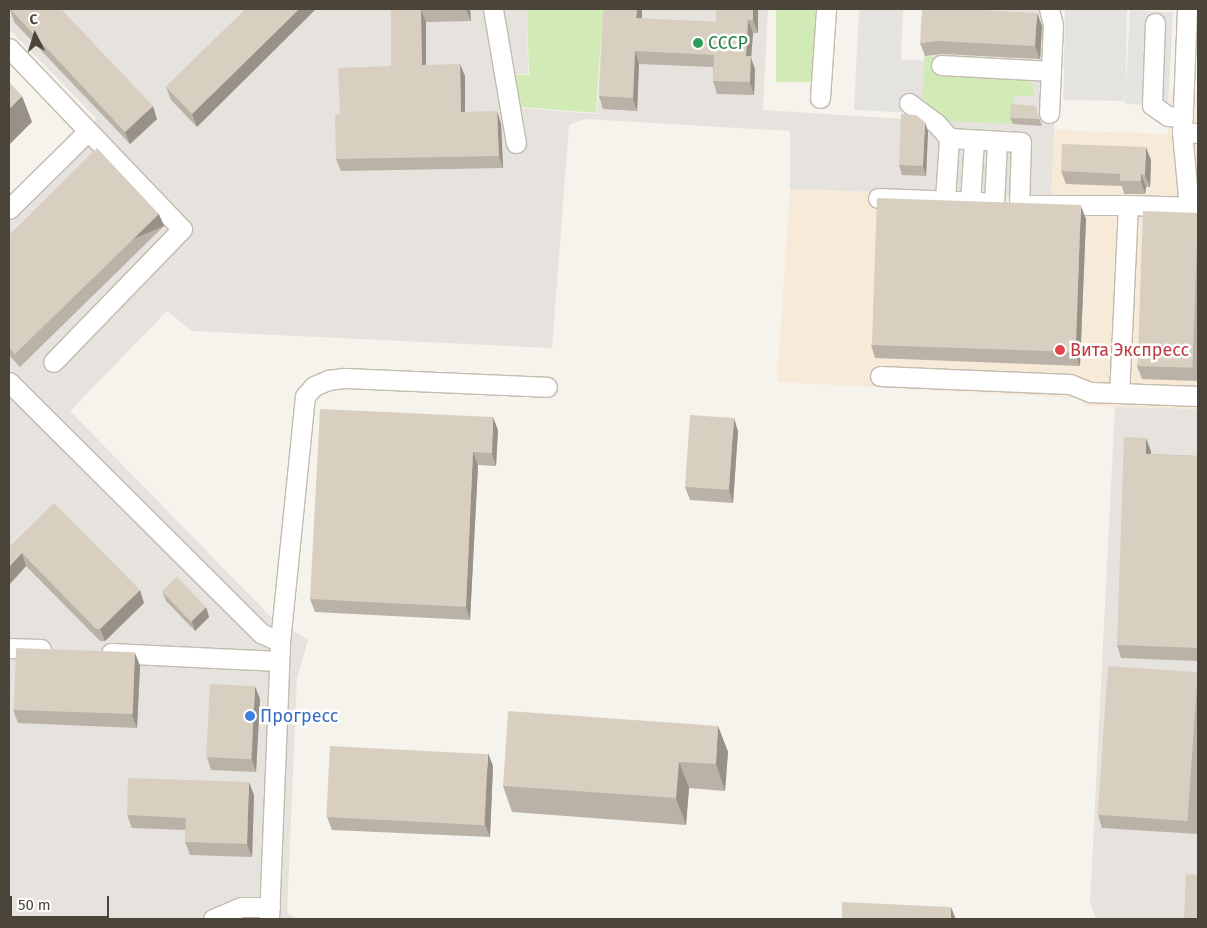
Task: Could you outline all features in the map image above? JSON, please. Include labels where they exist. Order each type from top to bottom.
[{"type":"lane","points":[[493,9],[516,143]]},
{"type":"lane","points":[[820,98],[826,9]]},
{"type":"lane","points":[[1049,9],[1054,25],[1049,113]]},
{"type":"lane","points":[[878,198],[1019,205],[1194,207],[1188,127],[1187,9]]},
{"type":"lane","points":[[1154,23],[1152,105],[1188,127]]},
{"type":"lane","points":[[9,48],[182,229],[53,362]]},
{"type":"lane","points":[[941,65],[1051,71]]},
{"type":"lane","points":[[909,103],[936,123],[948,138],[945,200]]},
{"type":"lane","points":[[9,209],[88,131]]},
{"type":"lane","points":[[948,138],[1021,142],[1019,205]]},
{"type":"lane","points":[[970,202],[974,140]]},
{"type":"lane","points":[[994,203],[997,141]]},
{"type":"lane","points":[[1120,393],[1128,205]]},
{"type":"lane","points":[[880,376],[1070,384],[1090,392],[1198,396]]},
{"type":"lane","points":[[213,919],[241,907],[269,913],[280,642],[305,396],[314,386],[328,380],[344,378],[547,387]]},
{"type":"lane","points":[[9,382],[261,633],[280,642]]},
{"type":"lane","points":[[9,648],[57,650]]},
{"type":"lane","points":[[96,652],[279,661]]},
{"type":"shaded area","points":[[9,9],[527,9],[528,74],[514,74],[510,107],[597,114],[603,9],[768,9],[763,110],[920,120],[927,9],[1060,9],[1051,198],[790,189],[790,131],[585,119],[569,125],[552,348],[192,331],[167,311],[70,411],[271,617],[308,640],[297,679],[287,913],[297,919],[9,919],[9,204],[97,119],[9,29]]},
{"type":"shaded area","points":[[859,9],[903,9],[901,59],[924,61],[921,113],[854,110]]},
{"type":"shaded area","points":[[1065,9],[1127,10],[1125,101],[1063,100]]},
{"type":"shaded area","points":[[1130,10],[1173,12],[1168,106],[1125,104]]},
{"type":"shaded area","points":[[1170,94],[1198,95],[1198,409],[1086,406],[1077,398],[777,382],[790,189],[1051,198],[1054,130],[1167,134]]},
{"type":"shaded area","points":[[1115,407],[1198,409],[1198,919],[1096,919],[1090,902]]},
{"type":"green space","points":[[527,9],[603,9],[596,113],[511,106],[515,75],[529,75]]},
{"type":"green space","points":[[776,9],[815,9],[815,82],[776,82]]},
{"type":"green space","points":[[925,56],[1030,70],[1034,95],[1013,97],[1013,124],[921,120]]},
{"type":"building","points":[[10,9],[61,9],[153,106],[125,132]]},
{"type":"building","points":[[246,9],[299,9],[192,114],[166,87]]},
{"type":"building","points":[[391,9],[466,9],[421,10],[422,65],[460,64],[461,112],[497,111],[499,156],[336,159],[335,114],[340,114],[338,68],[391,66]]},
{"type":"building","points":[[603,9],[637,9],[636,18],[716,22],[716,9],[753,9],[753,20],[748,20],[746,56],[751,56],[750,82],[713,81],[714,55],[635,51],[633,98],[599,96]]},
{"type":"building","points":[[922,9],[1037,13],[1035,46],[937,41],[920,43]]},
{"type":"building","points":[[9,82],[22,96],[9,109]]},
{"type":"building","points":[[1011,104],[1035,106],[1040,119],[1010,118]]},
{"type":"building","points":[[901,114],[916,115],[925,122],[923,166],[899,165]]},
{"type":"building","points":[[1062,144],[1146,147],[1145,175],[1141,174],[1141,181],[1120,181],[1120,174],[1061,171]]},
{"type":"building","points":[[97,148],[159,214],[15,354],[9,347],[9,235]]},
{"type":"building","points":[[877,198],[1081,205],[1076,352],[872,345]]},
{"type":"building","points":[[1143,211],[1198,213],[1193,368],[1138,366]]},
{"type":"building","points":[[320,409],[493,417],[492,453],[473,452],[466,607],[310,599]]},
{"type":"building","points":[[690,415],[734,418],[729,490],[685,487]]},
{"type":"building","points":[[1124,437],[1146,438],[1146,454],[1198,456],[1198,648],[1117,645]]},
{"type":"building","points":[[54,503],[140,590],[100,629],[96,629],[22,553],[9,567],[9,547]]},
{"type":"building","points":[[177,577],[206,607],[191,622],[162,592]]},
{"type":"building","points":[[16,648],[135,652],[133,714],[14,710]]},
{"type":"building","points":[[1108,666],[1198,672],[1187,821],[1098,815]]},
{"type":"building","points":[[210,684],[255,686],[251,759],[206,757]]},
{"type":"building","points":[[508,711],[718,726],[716,764],[679,762],[676,798],[503,786]]},
{"type":"building","points":[[330,746],[488,754],[484,825],[326,817]]},
{"type":"building","points":[[128,778],[249,782],[247,844],[185,842],[186,818],[127,815]]},
{"type":"building","points":[[1186,874],[1198,875],[1198,919],[1184,919]]},
{"type":"building","points":[[842,902],[951,907],[951,919],[842,919]]},
{"type":"place","name":"СССР","points":[[698,43]]},
{"type":"place","name":"Вита Экспресс","points":[[1060,350]]},
{"type":"place","name":"Прогресс","points":[[250,716]]}]
